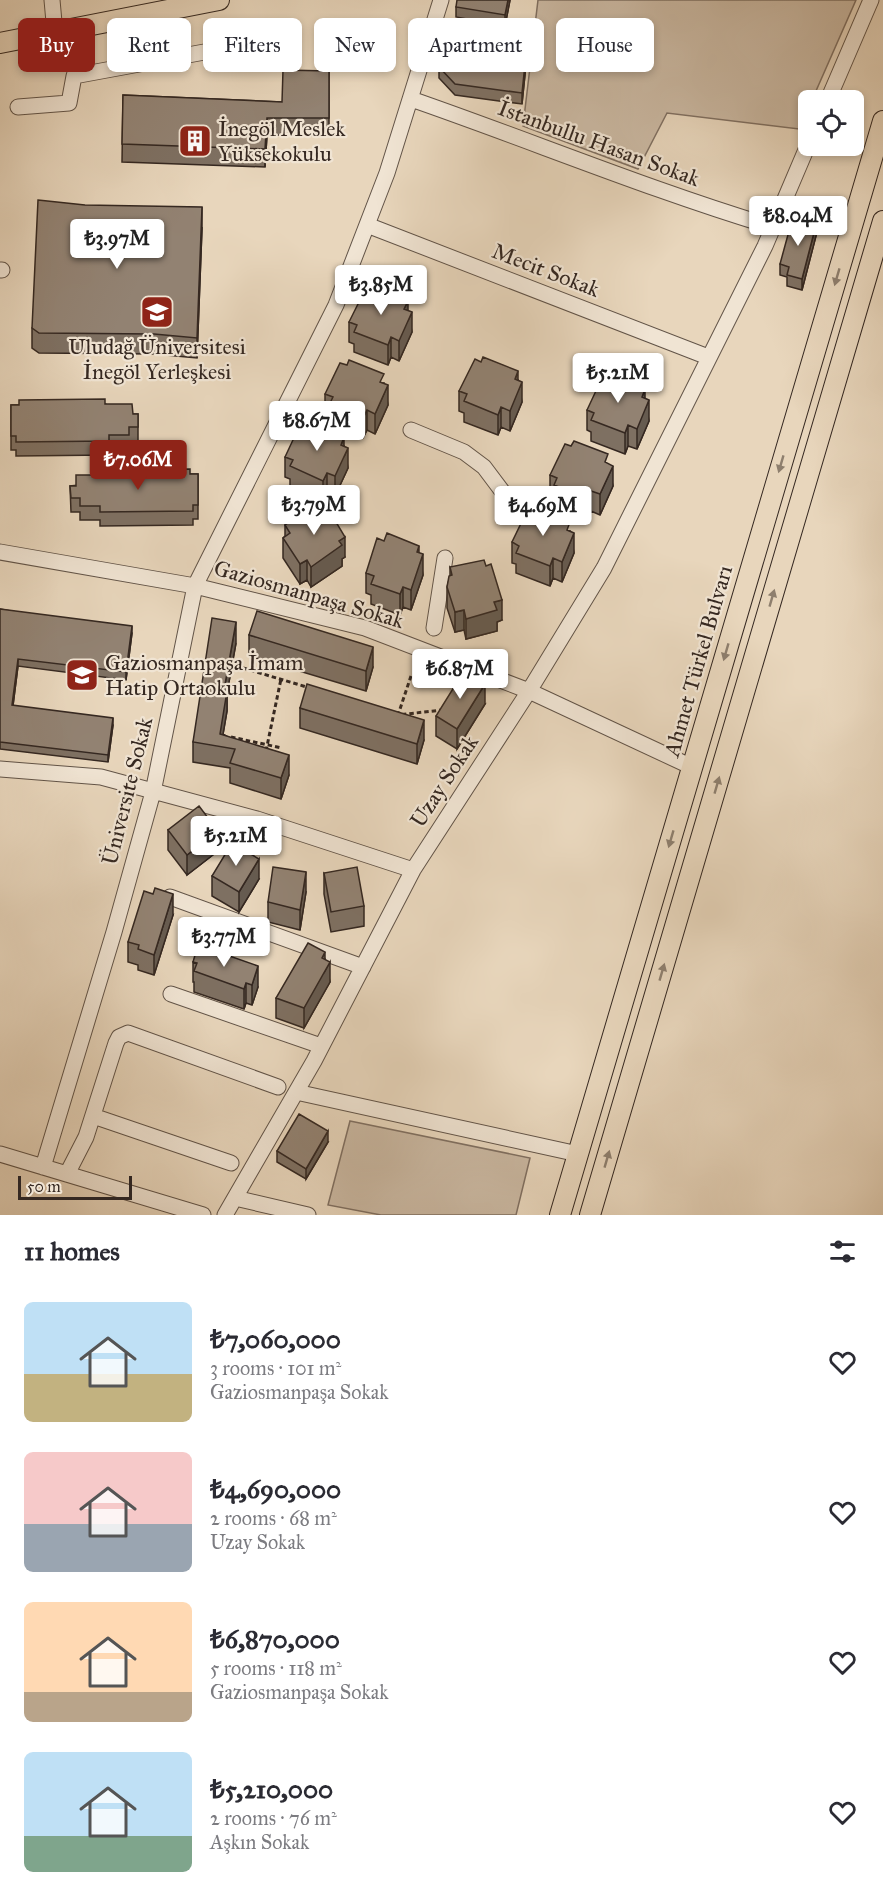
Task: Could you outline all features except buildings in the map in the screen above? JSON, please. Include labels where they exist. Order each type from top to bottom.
[{"type":"main road","points":[[95,22],[160,5],[219,0]]},
{"type":"main road","points":[[0,43],[18,40]]},
{"type":"main road","name":"Ahmet Türkel Bulvarı","points":[[560,1215],[883,121]]},
{"type":"main road","points":[[590,1215],[883,221]]},
{"type":"street","points":[[52,0],[54,18]]},
{"type":"street","name":"Üniversite Sokak","points":[[43,1167],[114,932],[153,792],[195,585],[336,305],[411,99],[441,0]]},
{"type":"street","points":[[832,90],[872,0]]},
{"type":"street","points":[[18,107],[69,103],[74,76],[203,52]]},
{"type":"street","name":"İstanbullu Hasan Sokak","points":[[411,99],[517,136],[687,201],[773,227]]},
{"type":"street","name":"Uzay Sokak","points":[[225,1215],[296,1092],[413,870],[529,691],[604,568],[773,227],[803,156]]},
{"type":"street","name":"Mecit Sokak","points":[[367,225],[708,357]]},
{"type":"street","points":[[411,430],[464,452],[484,467],[517,511]]},
{"type":"street","name":"Gaziosmanpaşa Sokak","points":[[0,552],[195,585],[365,628],[529,691],[692,767]]},
{"type":"street","points":[[434,628],[445,558]]},
{"type":"street","points":[[0,769],[101,777],[257,819],[413,870]]},
{"type":"street","points":[[170,897],[363,967]]},
{"type":"street","points":[[171,994],[321,1046]]},
{"type":"street","points":[[67,1174],[82,1146],[117,1040],[128,1033],[278,1087]]},
{"type":"street","points":[[296,1092],[578,1154]]},
{"type":"street","points":[[93,1116],[231,1163]]},
{"type":"street","points":[[0,1154],[203,1215]]},
{"type":"street","points":[[235,1198],[308,1215]]},
{"type":"path","points":[[243,668],[311,688]]},
{"type":"path","points":[[395,726],[411,676]]},
{"type":"path","points":[[263,760],[281,679]]},
{"type":"path","points":[[398,715],[444,710]]},
{"type":"path","points":[[229,737],[282,748]]},
{"type":"shaded area","points":[[538,0],[856,0],[816,90],[798,90],[798,129],[667,113],[638,169],[523,126],[529,72],[544,72],[544,18],[536,18]]},
{"type":"shaded area","points":[[350,1121],[530,1158],[516,1215],[381,1215],[328,1205]]},
{"type":"place","name":"İnegöl Meslek Yüksekokulu","points":[[195,141]]},
{"type":"place","name":"Uludağ Üniversitesi İnegöl Yerleşkesi","points":[[157,312]]},
{"type":"place","name":"Gaziosmanpaşa İmam Hatip Ortaokulu","points":[[82,675]]}]
